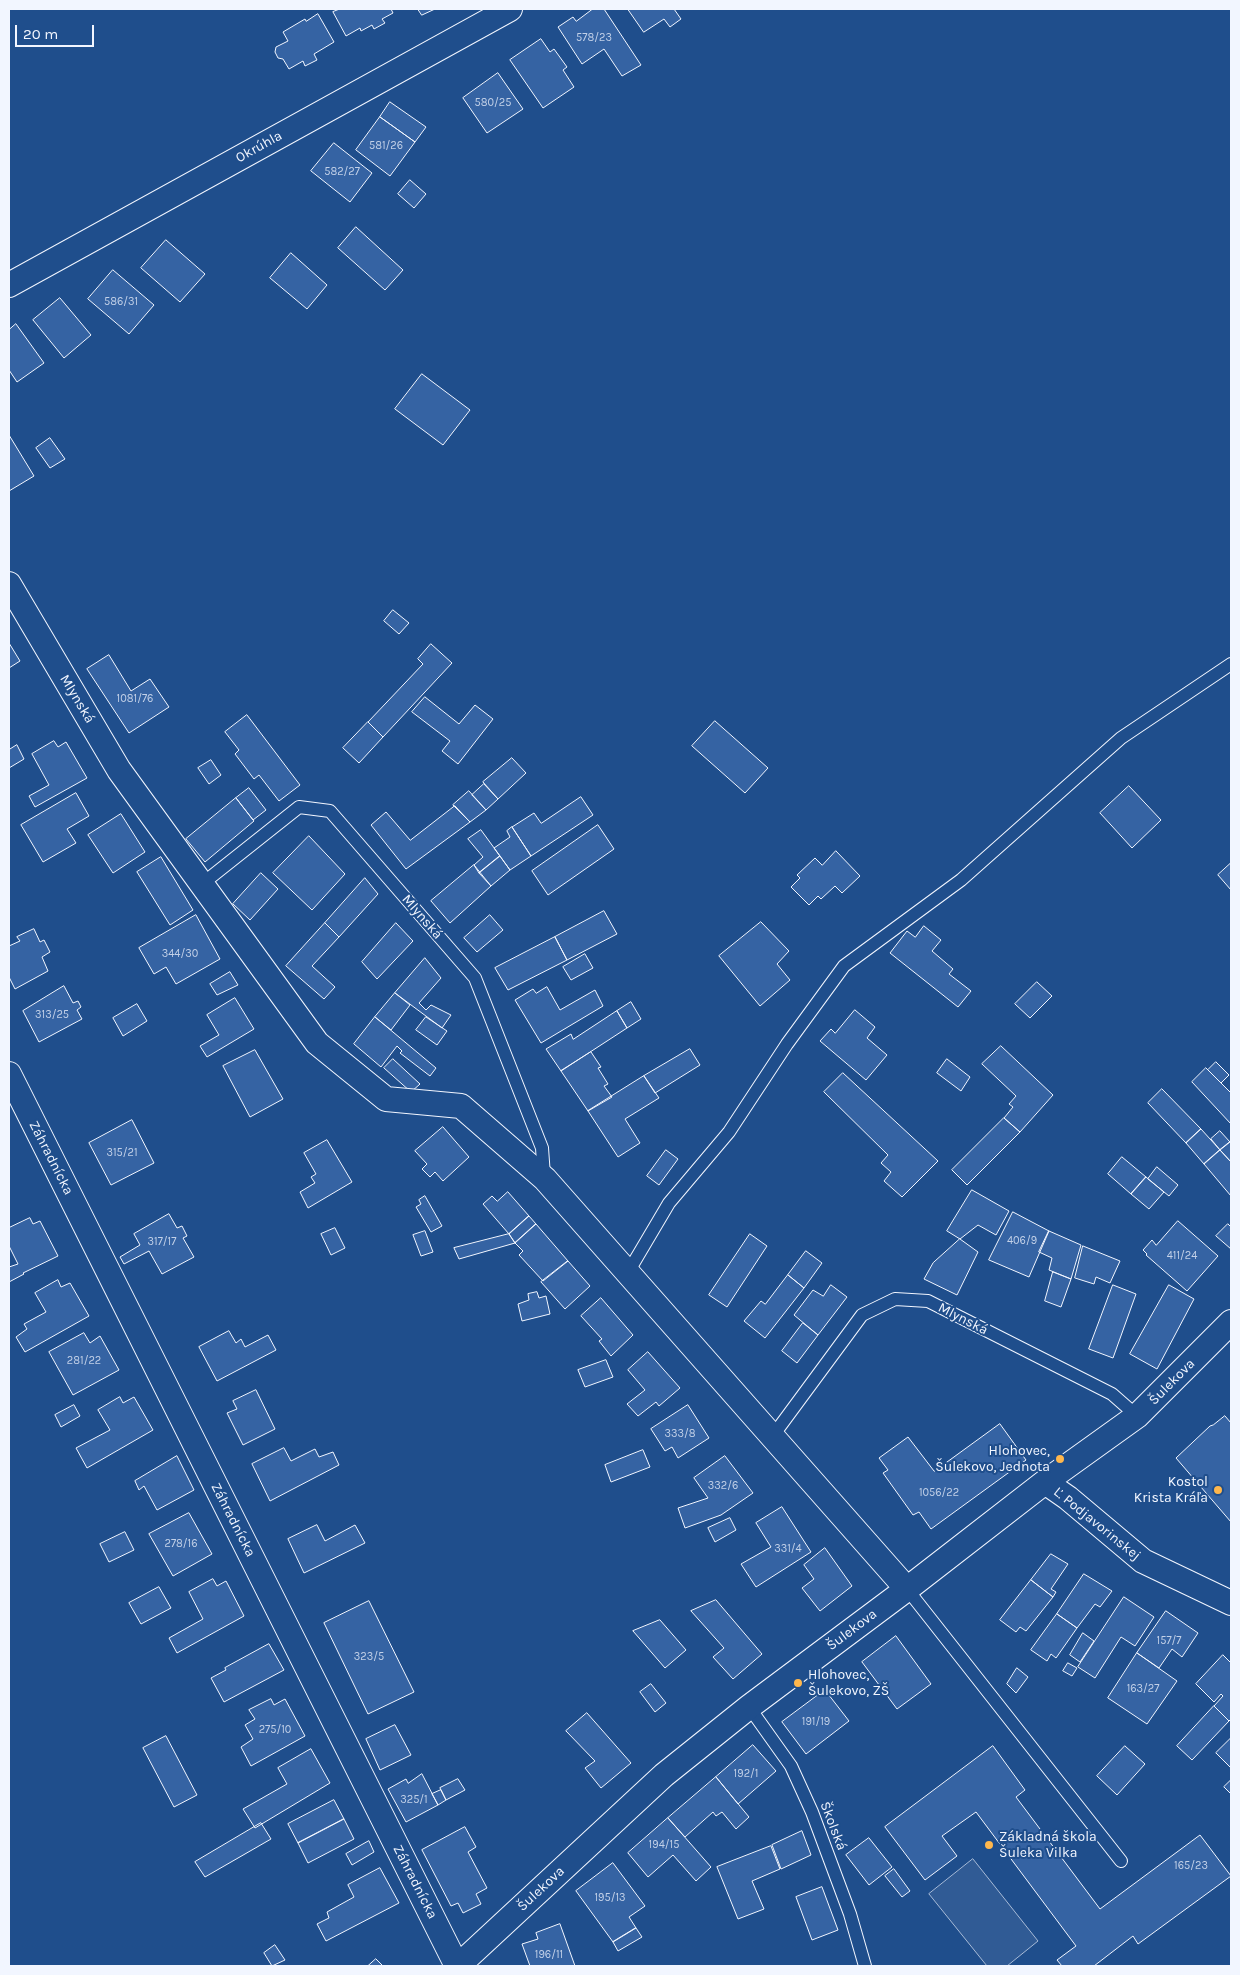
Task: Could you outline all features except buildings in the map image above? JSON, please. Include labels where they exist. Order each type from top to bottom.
[{"type":"street","name":"Okrúhla","points":[[9,285],[510,9]]},
{"type":"street","name":"Mlynská","points":[[9,584],[119,770],[317,1043],[386,1099],[461,1106],[545,1179],[907,1589]]},
{"type":"street","name":"Záhradnícka","points":[[9,1074],[457,1966]]},
{"type":"street","name":"Šulekova","points":[[457,1966],[664,1775],[749,1707],[907,1589],[1045,1482],[1137,1416],[1231,1322]]},
{"type":"street","name":"Ľ. Podjavorinskej","points":[[1045,1482],[1068,1498],[1143,1561],[1231,1603]]},
{"type":"lane","points":[[627,1274],[669,1204],[729,1132],[787,1044],[844,966],[961,880],[1121,738],[1231,664]]},
{"type":"lane","name":"Mlynská","points":[[202,884],[299,807],[330,810],[475,978],[542,1148],[545,1179]]},
{"type":"lane","name":"Mlynská","points":[[772,1437],[862,1315],[895,1299],[928,1301],[1112,1394],[1137,1416]]},
{"type":"lane","points":[[907,1589],[1121,1861]]},
{"type":"lane","name":"Školská","points":[[749,1707],[792,1766],[809,1805],[850,1914],[865,1966]]},
{"type":"shaded area","points":[[973,1859],[1038,1941],[1007,1966],[987,1966],[929,1894]]},
{"type":"place","name":"Hlohovec, Šulekovo, Jednota","points":[[1060,1459]]},
{"type":"place","name":"Kostol Krista Kráľa","points":[[1218,1490]]},
{"type":"place","name":"Hlohovec, Šulekovo, ZŠ","points":[[798,1683]]},
{"type":"place","name":"Základná škola Šuleka Vilka","points":[[989,1845]]}]
